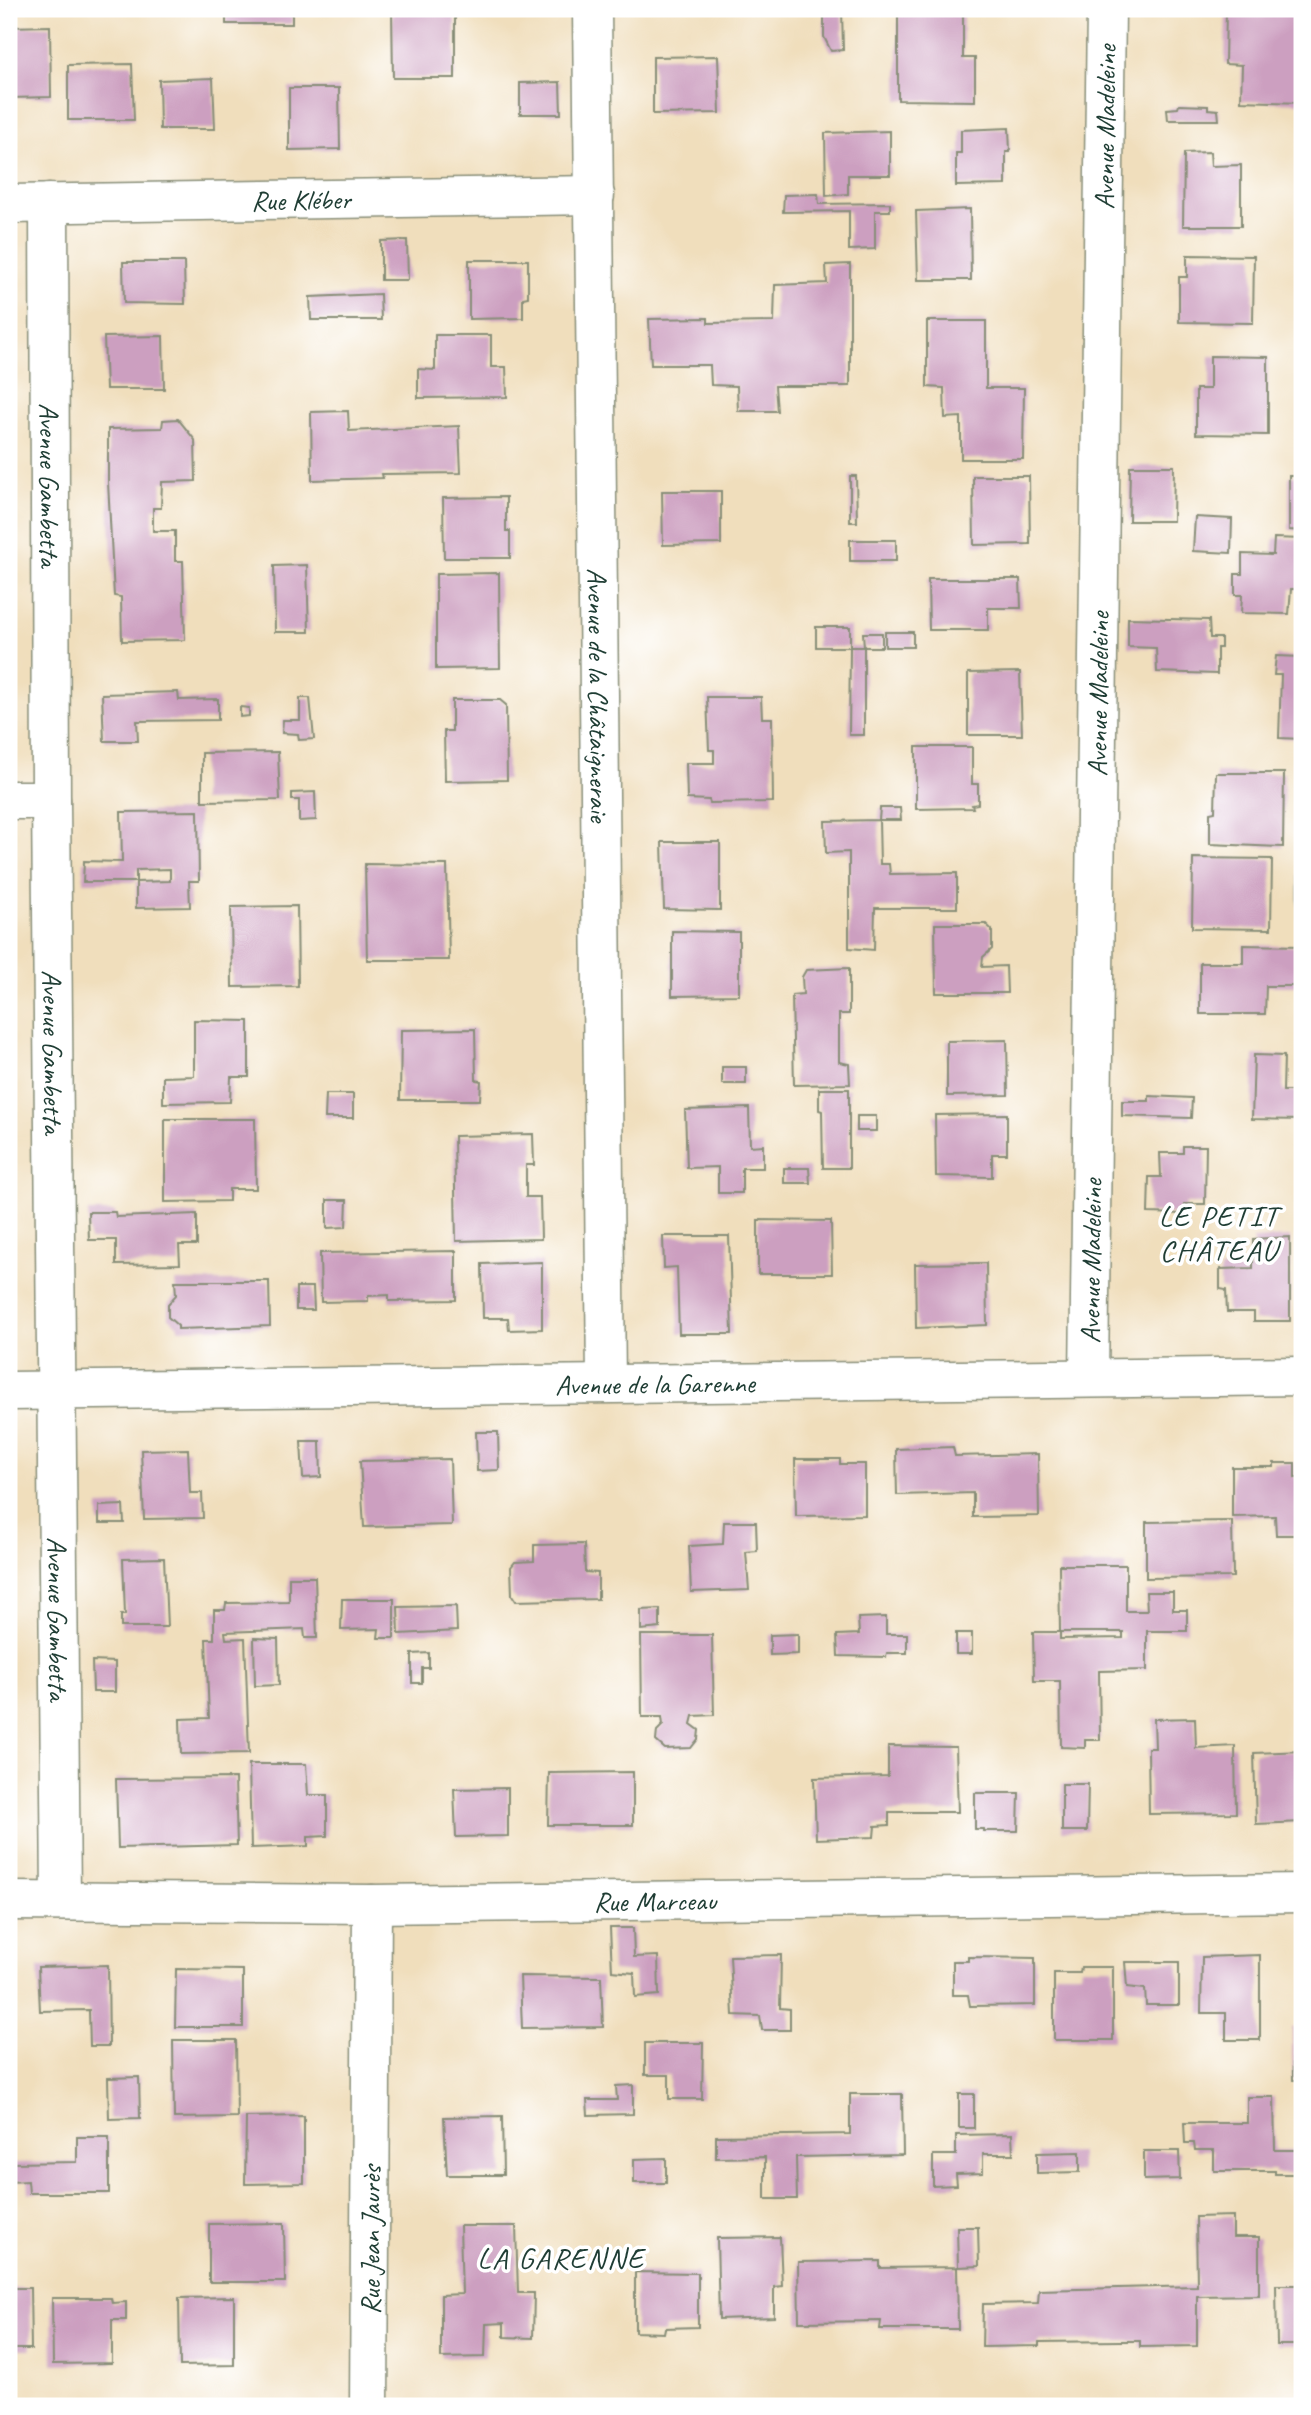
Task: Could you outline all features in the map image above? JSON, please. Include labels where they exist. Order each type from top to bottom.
[{"type":"street","name":"Avenue de la Châtaigneraie","points":[[592,9],[606,1383]]},
{"type":"street","name":"Avenue Madeleine","points":[[1089,1378],[1106,9]]},
{"type":"street","name":"Rue Kléber","points":[[9,204],[595,195]]},
{"type":"street","name":"Avenue Gambetta","points":[[49,204],[51,800],[61,1900]]},
{"type":"street","points":[[9,800],[51,800]]},
{"type":"street","name":"Avenue de la Garenne","points":[[9,1391],[1302,1376]]},
{"type":"street","name":"Rue Marceau","points":[[9,1901],[372,1904],[1302,1893]]},
{"type":"street","name":"Rue Jean Jaurès","points":[[369,2406],[372,1904]]},
{"type":"water","points":[[1299,876],[1302,876],[1302,929],[1299,929]]},
{"type":"building","points":[[226,9],[292,9],[292,24],[226,24]]},
{"type":"building","points":[[392,9],[455,9],[455,78],[393,78]]},
{"type":"building","points":[[824,9],[842,9],[843,50],[831,51],[824,37]]},
{"type":"building","points":[[898,9],[963,9],[963,58],[975,58],[975,101],[898,100]]},
{"type":"building","points":[[1226,9],[1302,10],[1302,103],[1241,101],[1242,65],[1225,64]]},
{"type":"building","points":[[50,26],[51,97],[9,98],[9,27]]},
{"type":"building","points":[[718,56],[720,113],[653,114],[653,57]]},
{"type":"building","points":[[132,64],[134,120],[68,120],[68,65]]},
{"type":"building","points":[[213,78],[215,129],[160,129],[159,80]]},
{"type":"building","points":[[560,82],[561,114],[520,114],[520,83]]},
{"type":"building","points":[[289,88],[339,88],[340,149],[289,150]]},
{"type":"building","points":[[1179,105],[1208,106],[1208,109],[1218,110],[1219,120],[1168,120],[1167,109],[1178,108]]},
{"type":"building","points":[[1009,128],[1010,152],[1006,152],[1006,185],[956,186],[956,153],[961,153],[961,130]]},
{"type":"building","points":[[890,131],[890,175],[848,175],[848,194],[826,196],[825,133]]},
{"type":"building","points":[[1210,152],[1211,166],[1241,165],[1241,226],[1183,226],[1184,153]]},
{"type":"building","points":[[818,194],[819,204],[890,203],[890,211],[875,211],[875,249],[849,250],[849,211],[783,212],[784,195]]},
{"type":"building","points":[[970,209],[971,280],[918,280],[916,211]]},
{"type":"building","points":[[407,240],[408,280],[381,280],[381,241]]},
{"type":"building","points":[[1187,255],[1254,256],[1253,323],[1179,322],[1179,277],[1187,277]]},
{"type":"building","points":[[469,260],[528,260],[528,297],[523,298],[523,318],[469,319]]},
{"type":"building","points":[[123,262],[184,262],[185,304],[124,303]]},
{"type":"building","points":[[850,264],[850,386],[775,386],[777,411],[738,411],[737,386],[711,385],[710,365],[651,365],[649,319],[708,318],[708,323],[774,322],[775,285],[827,283],[826,265]]},
{"type":"building","points":[[380,294],[381,320],[311,320],[310,297]]},
{"type":"building","points":[[927,321],[986,321],[986,388],[1024,388],[1023,459],[961,459],[961,417],[945,418],[944,388],[927,387]]},
{"type":"building","points":[[435,335],[491,335],[491,367],[506,367],[507,397],[418,398],[418,369],[435,370]]},
{"type":"building","points":[[163,336],[164,389],[106,389],[104,337]]},
{"type":"building","points":[[1210,356],[1268,357],[1268,435],[1196,434],[1196,389],[1210,389]]},
{"type":"building","points":[[348,411],[349,431],[459,426],[461,473],[382,474],[383,478],[312,480],[311,412]]},
{"type":"building","points":[[178,419],[195,440],[196,481],[162,482],[161,508],[153,508],[153,531],[175,531],[175,561],[183,561],[185,640],[122,641],[121,597],[114,596],[108,429],[162,428],[163,420]]},
{"type":"building","points":[[1130,466],[1174,466],[1173,521],[1129,521]]},
{"type":"building","points":[[850,476],[856,476],[857,522],[850,522]]},
{"type":"building","points":[[973,476],[1029,476],[1030,544],[974,545]]},
{"type":"building","points":[[1289,476],[1302,476],[1302,531],[1289,530]]},
{"type":"building","points":[[662,491],[721,491],[721,544],[663,545]]},
{"type":"building","points":[[506,497],[506,531],[510,531],[510,558],[444,558],[443,498]]},
{"type":"building","points":[[1195,517],[1232,519],[1231,553],[1193,551]]},
{"type":"building","points":[[1274,538],[1302,539],[1302,589],[1291,589],[1289,614],[1241,613],[1242,595],[1235,595],[1235,574],[1242,574],[1242,554],[1273,555]]},
{"type":"building","points":[[850,540],[896,540],[896,561],[850,561]]},
{"type":"building","points":[[307,565],[309,632],[275,632],[274,566]]},
{"type":"building","points":[[499,573],[500,668],[436,669],[436,574]]},
{"type":"building","points":[[928,579],[1020,579],[1021,608],[988,608],[988,630],[929,630]]},
{"type":"building","points":[[1128,618],[1209,620],[1210,638],[1221,638],[1221,648],[1217,648],[1217,674],[1157,672],[1156,648],[1128,647]]},
{"type":"building","points":[[816,627],[850,627],[850,647],[816,647]]},
{"type":"building","points":[[885,632],[913,632],[913,647],[885,647]]},
{"type":"building","points":[[863,633],[882,633],[882,647],[864,647]]},
{"type":"building","points":[[850,647],[864,647],[864,735],[849,735]]},
{"type":"building","points":[[1276,656],[1302,657],[1302,739],[1279,738],[1281,675],[1274,675]]},
{"type":"building","points":[[1020,672],[1022,735],[968,735],[968,673]]},
{"type":"building","points":[[178,692],[179,700],[218,699],[218,720],[137,721],[138,741],[104,741],[102,694]]},
{"type":"building","points":[[707,697],[761,697],[762,718],[772,718],[773,802],[710,803],[709,800],[687,799],[686,763],[714,763],[714,750],[709,750]]},
{"type":"building","points":[[300,698],[310,698],[314,739],[299,740],[298,734],[282,733],[283,720],[300,720]]},
{"type":"building","points":[[452,700],[500,700],[506,705],[507,780],[445,781],[444,731],[452,731]]},
{"type":"building","points":[[240,707],[249,708],[249,716],[240,717]]},
{"type":"building","points":[[916,747],[972,747],[972,784],[978,784],[978,804],[972,805],[973,808],[916,809]]},
{"type":"building","points":[[278,752],[280,800],[202,801],[202,753]]},
{"type":"building","points":[[1216,773],[1284,773],[1283,847],[1210,844],[1210,813],[1215,812]]},
{"type":"building","points":[[315,792],[316,820],[299,821],[299,800],[292,800],[292,793]]},
{"type":"building","points":[[880,808],[900,808],[901,820],[879,820]]},
{"type":"building","points":[[198,811],[199,881],[189,881],[190,907],[136,908],[136,882],[83,882],[84,861],[122,862],[121,812]],"holes":[[[170,869],[170,881],[136,882],[136,870]]]},
{"type":"building","points":[[879,820],[880,864],[889,864],[890,874],[957,873],[957,908],[875,908],[874,950],[849,948],[849,852],[826,853],[825,821]]},
{"type":"building","points":[[662,842],[720,842],[720,910],[664,909]]},
{"type":"building","points":[[1193,858],[1272,859],[1271,929],[1192,928]]},
{"type":"building","points":[[365,864],[447,865],[449,960],[367,960]]},
{"type":"building","points":[[297,906],[298,986],[232,987],[231,907]]},
{"type":"building","points":[[935,924],[986,924],[992,930],[992,949],[983,957],[982,967],[1006,966],[1007,993],[936,993]]},
{"type":"building","points":[[672,931],[739,932],[739,995],[672,996]]},
{"type":"building","points":[[1243,945],[1300,946],[1300,986],[1266,986],[1265,1014],[1200,1014],[1200,963],[1243,963]]},
{"type":"building","points":[[849,968],[849,1014],[839,1014],[839,1062],[849,1064],[850,1084],[794,1085],[792,995],[803,994],[802,977],[806,970]]},
{"type":"building","points":[[194,1020],[249,1021],[249,1077],[231,1077],[230,1102],[163,1103],[163,1077],[194,1076]]},
{"type":"building","points":[[475,1029],[476,1080],[481,1081],[480,1100],[400,1100],[401,1030]]},
{"type":"building","points":[[1007,1040],[1008,1095],[947,1096],[947,1041]]},
{"type":"building","points":[[1254,1055],[1284,1056],[1283,1091],[1302,1091],[1302,1120],[1252,1119]]},
{"type":"building","points":[[722,1067],[746,1067],[746,1084],[722,1084]]},
{"type":"building","points":[[819,1089],[849,1089],[849,1168],[823,1168]]},
{"type":"building","points":[[326,1094],[353,1094],[353,1118],[325,1118]]},
{"type":"building","points":[[1149,1096],[1192,1098],[1191,1118],[1122,1116],[1122,1101],[1149,1101]]},
{"type":"building","points":[[749,1108],[750,1146],[763,1145],[763,1168],[742,1168],[742,1193],[718,1193],[718,1167],[687,1168],[685,1110]]},
{"type":"building","points":[[1007,1114],[1007,1154],[992,1154],[992,1177],[936,1176],[935,1115]]},
{"type":"building","points":[[857,1116],[876,1116],[876,1131],[857,1131]]},
{"type":"building","points":[[165,1119],[255,1119],[256,1189],[229,1189],[229,1201],[165,1202]]},
{"type":"building","points":[[533,1134],[534,1165],[526,1165],[526,1197],[540,1197],[541,1239],[456,1241],[454,1136]]},
{"type":"building","points":[[1183,1146],[1206,1146],[1205,1204],[1185,1204],[1184,1214],[1148,1213],[1149,1177],[1161,1177],[1160,1153],[1183,1153]]},
{"type":"building","points":[[784,1168],[809,1168],[810,1183],[784,1183]]},
{"type":"building","points":[[327,1200],[347,1200],[346,1227],[327,1228]]},
{"type":"building","points":[[88,1212],[115,1212],[116,1217],[197,1214],[197,1245],[179,1245],[180,1264],[116,1265],[116,1240],[89,1240]]},
{"type":"building","points":[[758,1220],[831,1221],[832,1274],[758,1274]]},
{"type":"building","points":[[663,1236],[729,1236],[732,1334],[679,1334],[677,1267],[664,1268]]},
{"type":"building","points":[[1290,1237],[1290,1321],[1254,1321],[1254,1312],[1227,1312],[1226,1290],[1220,1289],[1220,1269],[1253,1268],[1253,1239]]},
{"type":"building","points":[[456,1251],[456,1300],[389,1301],[389,1295],[368,1296],[368,1301],[321,1302],[320,1253]]},
{"type":"building","points":[[542,1262],[542,1329],[509,1330],[508,1318],[483,1318],[482,1264]]},
{"type":"building","points":[[986,1263],[987,1325],[916,1328],[915,1264]]},
{"type":"building","points":[[175,1281],[269,1281],[270,1326],[178,1329],[168,1317],[168,1304],[176,1295]]},
{"type":"building","points":[[296,1287],[313,1287],[314,1310],[296,1310]]},
{"type":"building","points":[[476,1432],[498,1432],[499,1470],[477,1471]]},
{"type":"building","points":[[301,1441],[320,1441],[321,1477],[303,1478]]},
{"type":"building","points":[[953,1447],[955,1456],[1038,1454],[1039,1516],[973,1517],[973,1493],[897,1495],[896,1449]]},
{"type":"building","points":[[188,1449],[190,1493],[202,1493],[203,1518],[144,1519],[141,1450]]},
{"type":"building","points":[[450,1459],[452,1525],[364,1527],[360,1461]]},
{"type":"building","points":[[795,1459],[840,1459],[840,1464],[865,1464],[865,1515],[796,1516]]},
{"type":"building","points":[[1274,1463],[1295,1463],[1295,1478],[1302,1477],[1302,1535],[1276,1535],[1275,1516],[1232,1517],[1232,1467],[1274,1467]]},
{"type":"building","points":[[123,1505],[124,1523],[99,1523],[99,1506]]},
{"type":"building","points":[[1232,1521],[1233,1577],[1146,1578],[1146,1522]]},
{"type":"building","points":[[724,1522],[756,1522],[757,1551],[746,1552],[749,1590],[691,1592],[689,1546],[723,1544]]},
{"type":"building","points":[[584,1544],[585,1572],[598,1573],[598,1599],[516,1601],[512,1595],[511,1567],[515,1562],[534,1561],[534,1545]]},
{"type":"building","points":[[164,1558],[167,1627],[121,1627],[121,1615],[125,1615],[123,1559]]},
{"type":"building","points":[[1059,1565],[1126,1565],[1126,1611],[1147,1611],[1146,1592],[1173,1592],[1173,1610],[1187,1610],[1187,1631],[1147,1631],[1147,1670],[1099,1671],[1100,1740],[1085,1740],[1085,1748],[1061,1747],[1060,1681],[1034,1681],[1033,1632],[1060,1632]],"holes":[[[1060,1632],[1123,1632],[1123,1638],[1060,1639]]]},
{"type":"building","points":[[289,1577],[315,1577],[317,1638],[305,1638],[304,1629],[225,1632],[226,1639],[245,1638],[249,1753],[181,1754],[180,1719],[209,1718],[206,1639],[214,1639],[214,1610],[225,1610],[226,1603],[289,1602]]},
{"type":"building","points":[[342,1599],[394,1599],[394,1638],[378,1638],[379,1629],[341,1630]]},
{"type":"building","points":[[456,1606],[457,1631],[399,1634],[398,1607]]},
{"type":"building","points":[[660,1609],[660,1628],[641,1630],[641,1610]]},
{"type":"building","points":[[886,1617],[886,1634],[907,1634],[907,1653],[887,1653],[886,1657],[838,1656],[837,1635],[859,1634],[858,1618]]},
{"type":"building","points":[[956,1633],[972,1633],[972,1654],[956,1654]]},
{"type":"building","points":[[798,1634],[798,1654],[770,1655],[770,1635]]},
{"type":"building","points":[[641,1635],[712,1635],[714,1715],[693,1716],[691,1724],[699,1730],[698,1739],[691,1748],[665,1749],[656,1741],[657,1731],[663,1725],[662,1717],[642,1717]]},
{"type":"building","points":[[254,1638],[278,1639],[279,1685],[255,1686]]},
{"type":"building","points":[[429,1653],[429,1668],[422,1668],[422,1683],[412,1683],[412,1654]]},
{"type":"building","points":[[92,1661],[115,1662],[115,1692],[93,1692]]},
{"type":"building","points":[[1195,1718],[1196,1748],[1235,1746],[1236,1813],[1149,1814],[1148,1748],[1155,1748],[1154,1719]]},
{"type":"building","points":[[888,1746],[956,1747],[958,1812],[889,1812],[889,1825],[875,1826],[874,1837],[816,1839],[814,1778],[888,1776]]},
{"type":"building","points":[[1302,1751],[1302,1822],[1256,1824],[1254,1753]]},
{"type":"building","points":[[249,1764],[306,1764],[308,1795],[327,1795],[327,1836],[308,1837],[308,1846],[251,1848]]},
{"type":"building","points":[[633,1772],[633,1825],[548,1825],[549,1773]]},
{"type":"building","points":[[235,1778],[237,1845],[118,1848],[116,1779]]},
{"type":"building","points":[[1062,1784],[1088,1784],[1087,1831],[1062,1831]]},
{"type":"building","points":[[508,1788],[508,1836],[456,1837],[454,1789]]},
{"type":"building","points":[[975,1793],[1019,1793],[1018,1831],[975,1829]]},
{"type":"building","points":[[610,1928],[633,1928],[634,1957],[658,1956],[659,1995],[635,1997],[634,1973],[612,1971]]},
{"type":"building","points":[[781,1955],[780,2008],[790,2009],[790,2030],[762,2030],[760,2016],[733,2015],[730,1956]]},
{"type":"building","points":[[1260,1955],[1260,2040],[1226,2040],[1226,2013],[1201,2013],[1202,1957]]},
{"type":"building","points":[[968,1957],[1035,1958],[1035,2005],[970,2006],[968,1995],[953,1995],[953,1961],[968,1961]]},
{"type":"building","points":[[1125,1962],[1179,1962],[1179,2005],[1146,2005],[1145,1989],[1127,1987]]},
{"type":"building","points":[[108,1965],[109,2046],[90,2046],[89,2010],[40,2011],[38,1967]]},
{"type":"building","points":[[1081,1967],[1113,1967],[1113,2040],[1054,2040],[1054,1973],[1080,1973]]},
{"type":"building","points":[[176,1969],[243,1970],[243,2027],[175,2027]]},
{"type":"building","points":[[520,1976],[601,1977],[603,2027],[522,2028]]},
{"type":"building","points":[[1292,2028],[1302,2028],[1302,2080],[1293,2080]]},
{"type":"building","points":[[173,2040],[236,2040],[237,2117],[174,2118]]},
{"type":"building","points":[[645,2043],[703,2043],[702,2099],[669,2099],[669,2075],[645,2075]]},
{"type":"building","points":[[139,2077],[140,2118],[109,2119],[108,2078]]},
{"type":"building","points":[[633,2085],[633,2114],[588,2115],[587,2100],[617,2100],[616,2086]]},
{"type":"building","points":[[850,2094],[902,2094],[903,2155],[796,2157],[797,2199],[765,2199],[765,2157],[716,2158],[716,2136],[850,2134]]},
{"type":"building","points":[[959,2094],[974,2094],[974,2128],[959,2128]]},
{"type":"building","points":[[1247,2097],[1274,2097],[1275,2150],[1302,2150],[1302,2174],[1214,2171],[1214,2150],[1195,2150],[1194,2143],[1185,2143],[1184,2123],[1247,2123]]},
{"type":"building","points":[[304,2116],[304,2183],[245,2184],[246,2117]]},
{"type":"building","points":[[502,2116],[503,2175],[447,2175],[444,2117]]},
{"type":"building","points":[[1012,2134],[1013,2154],[983,2154],[983,2173],[956,2174],[957,2185],[933,2186],[933,2155],[956,2155],[956,2135]]},
{"type":"building","points":[[77,2137],[109,2137],[109,2193],[29,2193],[28,2181],[9,2182],[9,2163],[77,2162]]},
{"type":"building","points":[[1144,2151],[1179,2151],[1180,2179],[1144,2180]]},
{"type":"building","points":[[1080,2152],[1080,2172],[1037,2173],[1037,2153]]},
{"type":"building","points":[[666,2158],[666,2183],[634,2183],[634,2159]]},
{"type":"building","points":[[1233,2216],[1233,2237],[1259,2237],[1259,2295],[1197,2296],[1197,2346],[1140,2347],[1140,2341],[1120,2341],[1039,2342],[1039,2346],[982,2347],[983,2304],[1038,2303],[1039,2290],[1197,2286],[1196,2217]]},
{"type":"building","points":[[284,2223],[285,2282],[209,2282],[209,2224]]},
{"type":"building","points":[[460,2226],[516,2226],[518,2293],[534,2293],[533,2338],[504,2337],[504,2323],[486,2324],[485,2357],[441,2358],[441,2295],[462,2294]]},
{"type":"building","points":[[957,2227],[978,2227],[979,2266],[958,2267]]},
{"type":"building","points":[[780,2237],[782,2286],[774,2287],[774,2317],[719,2319],[717,2238]]},
{"type":"building","points":[[880,2261],[880,2268],[957,2267],[958,2329],[880,2329],[881,2321],[799,2322],[798,2262]]},
{"type":"building","points":[[635,2272],[698,2273],[698,2327],[665,2328],[664,2333],[635,2332]]},
{"type":"building","points":[[1276,2285],[1302,2285],[1302,2345],[1277,2345]]},
{"type":"building","points":[[9,2288],[30,2288],[31,2349],[9,2349]]},
{"type":"building","points":[[234,2297],[234,2365],[180,2366],[179,2298]]},
{"type":"building","points":[[52,2298],[111,2298],[112,2303],[126,2302],[126,2320],[112,2320],[112,2363],[53,2364]]},
{"type":"district","name":"LE PETIT CHÂTEAU","points":[[1219,1233]]},
{"type":"district","name":"LA GARENNE","points":[[561,2258]]}]
